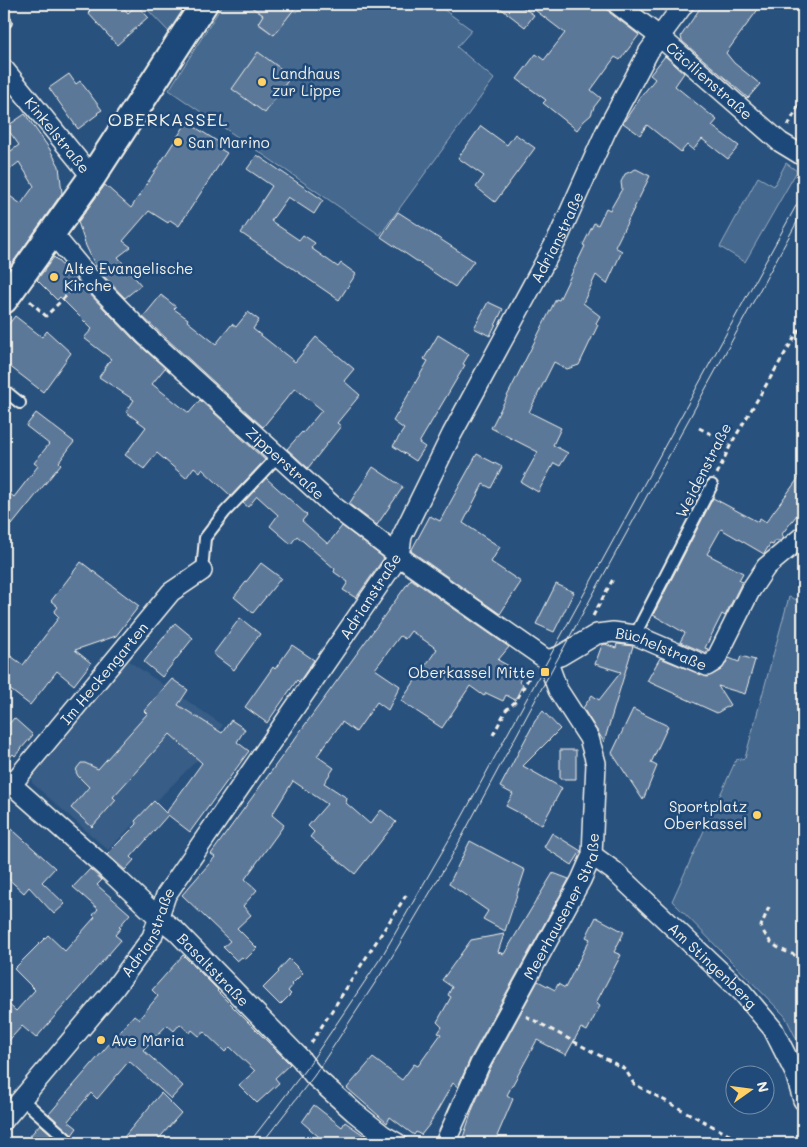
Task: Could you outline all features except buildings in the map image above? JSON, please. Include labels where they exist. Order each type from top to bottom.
[{"type":"main road","points":[[9,294],[92,177],[204,4]]},
{"type":"street","name":"Cäcilienstraße","points":[[617,4],[660,38],[780,142],[803,156]]},
{"type":"street","name":"Adrianstraße","points":[[4,1120],[114,989],[152,937],[166,895],[399,556],[402,536],[452,434],[559,236],[606,131],[649,51],[684,4]]},
{"type":"street","name":"Kinkelstraße","points":[[4,69],[92,177]]},
{"type":"street","name":"Zipperstraße","points":[[52,233],[87,275],[146,335],[332,505],[399,556],[544,658]]},
{"type":"street","name":"Büchelstraße","points":[[544,658],[560,656],[597,634],[613,632],[636,635],[707,666],[715,661],[750,591],[766,567],[803,536]]},
{"type":"street","name":"Im Heckengarten","points":[[8,781],[171,592],[202,572]]},
{"type":"street","name":"Meerhausener Straße","points":[[445,1143],[480,1064],[581,880],[592,854],[596,763],[589,738],[558,690],[544,658]]},
{"type":"street","name":"Basaltstraße","points":[[8,781],[158,917],[176,931],[300,1058],[314,1076],[354,1112],[383,1135],[397,1143]]},
{"type":"street","name":"Am Stingenberg","points":[[592,854],[614,871],[742,992],[773,1029],[795,1074],[803,1100]]},
{"type":"lane","points":[[4,390],[20,403]]},
{"type":"lane","points":[[202,572],[205,538],[225,512],[278,456]]},
{"type":"lane","name":"Weidenstraße","points":[[636,635],[712,485]]},
{"type":"lane","points":[[22,1099],[68,1140]]},
{"type":"path","points":[[780,142],[803,98]]},
{"type":"path","points":[[9,294],[46,316],[87,275]]},
{"type":"path","name":"Weidenstraße","points":[[712,485],[731,444],[803,323]]},
{"type":"path","points":[[699,428],[731,444]]},
{"type":"path","points":[[586,640],[586,629],[613,579]]},
{"type":"path","points":[[493,735],[506,710],[516,701],[544,658]]},
{"type":"path","points":[[300,1058],[315,1038],[407,894]]},
{"type":"path","points":[[770,907],[761,926],[765,935],[781,950],[803,958]]},
{"type":"path","points":[[510,1007],[625,1069],[634,1084],[744,1143]]},
{"type":"shaded area","points":[[142,4],[191,4],[171,34]]},
{"type":"shaded area","points":[[223,4],[247,4],[263,15],[258,24],[274,35],[293,10],[296,12],[299,10],[299,5],[297,4],[436,4],[472,30],[457,47],[494,79],[380,235],[169,90]]},
{"type":"shaded area","points":[[786,163],[797,171],[745,262],[720,247],[758,177],[774,186]]},
{"type":"shaded area","name":"Sportplatz Oberkassel","points":[[789,597],[803,602],[803,1052],[785,1016],[672,901],[736,760],[745,758]]},
{"type":"shaded area","points":[[127,660],[223,725],[205,752],[108,850],[32,783],[31,774]]},
{"type":"tram line","points":[[249,1143],[308,1066],[382,956],[461,819],[803,193]]},
{"type":"tram line","points":[[262,1143],[314,1076],[390,960],[450,859],[803,211]]},
{"type":"place","name":"Landhaus zur Lippe","points":[[262,82]]},
{"type":"place","name":"San Marino","points":[[178,142]]},
{"type":"place","name":"Alte Evangelische Kirche","points":[[54,277]]},
{"type":"place","name":"Oberkassel Mitte","points":[[545,672]]},
{"type":"place","name":"Sportplatz Oberkassel","points":[[757,815]]},
{"type":"place","name":"Ave Maria","points":[[101,1040]]},
{"type":"district","name":"OBERKASSEL","points":[[168,119]]}]
